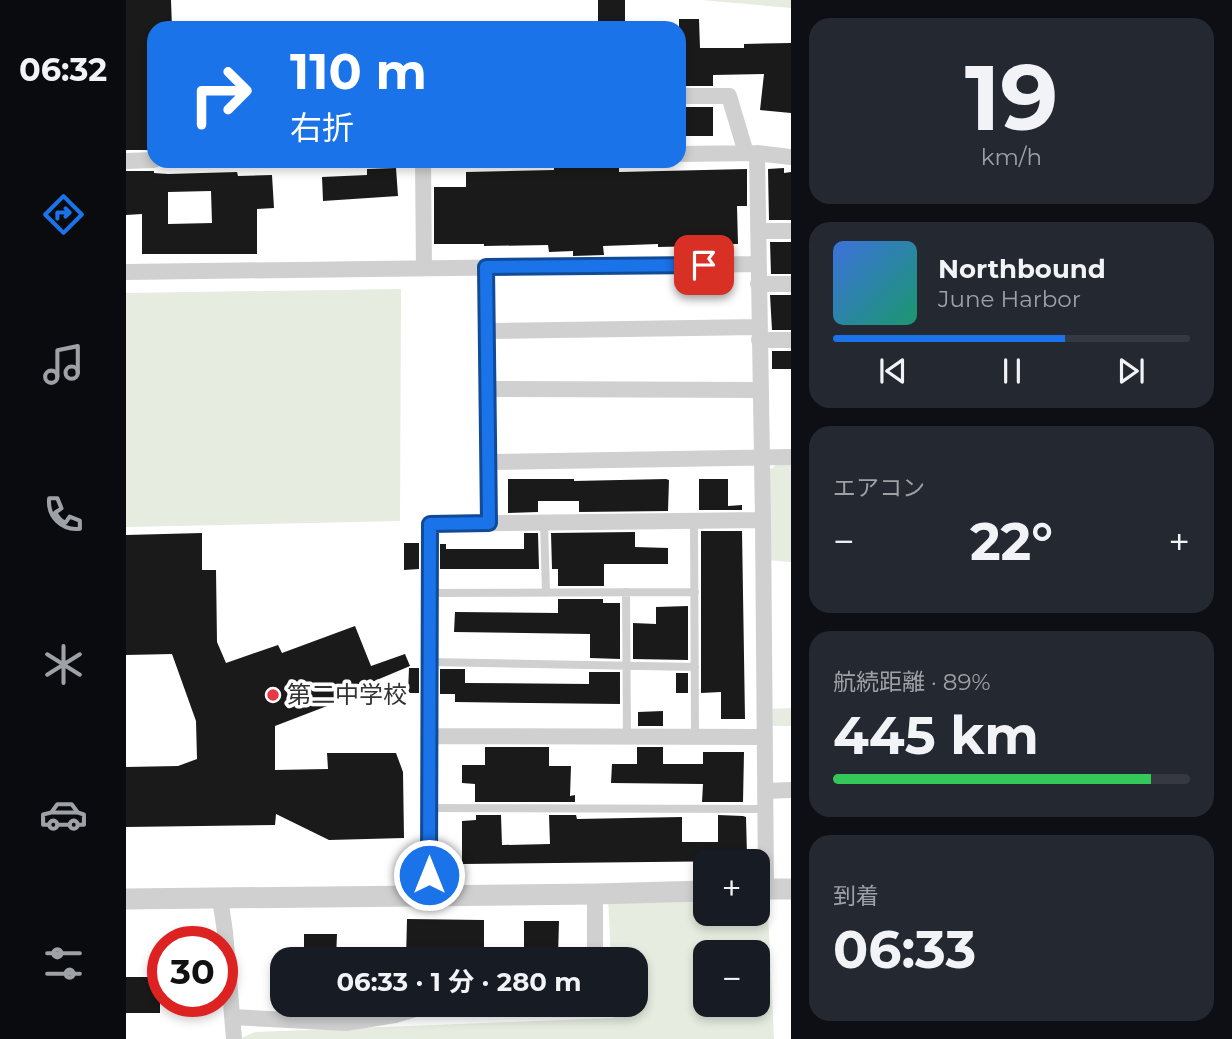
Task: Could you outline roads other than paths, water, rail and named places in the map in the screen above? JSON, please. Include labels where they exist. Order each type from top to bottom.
[{"type":"street","points":[[686,96],[730,96],[752,153],[758,231],[763,520],[764,849]]},
{"type":"street","points":[[686,154],[752,153],[791,157]]},
{"type":"street","points":[[126,160],[147,160]]},
{"type":"street","points":[[423,168],[424,268]]},
{"type":"street","points":[[758,231],[791,231]]},
{"type":"street","points":[[126,272],[758,264]]},
{"type":"street","points":[[486,267],[489,523]]},
{"type":"street","points":[[758,284],[791,284]]},
{"type":"street","points":[[488,331],[759,333],[791,340]]},
{"type":"street","points":[[488,389],[760,390]]},
{"type":"street","points":[[489,462],[791,457]]},
{"type":"street","points":[[429,895],[430,524],[763,520]]},
{"type":"street","points":[[429,736],[765,737]]},
{"type":"street","points":[[765,791],[791,790]]},
{"type":"street","points":[[770,889],[791,889]]},
{"type":"street","points":[[126,899],[693,891]]},
{"type":"street","points":[[595,894],[596,947]]},
{"type":"street","points":[[220,898],[223,926]]},
{"type":"street","points":[[234,1039],[232,1017],[346,1023],[383,1017]]},
{"type":"lane","points":[[694,521],[695,737]]},
{"type":"lane","points":[[544,523],[546,593]]},
{"type":"lane","points":[[626,592],[627,737]]},
{"type":"lane","points":[[430,593],[695,592]]},
{"type":"lane","points":[[430,662],[695,667]]},
{"type":"lane","points":[[429,808],[765,809]]},
{"type":"place","name":"第二中学校","points":[[273,695]]}]
